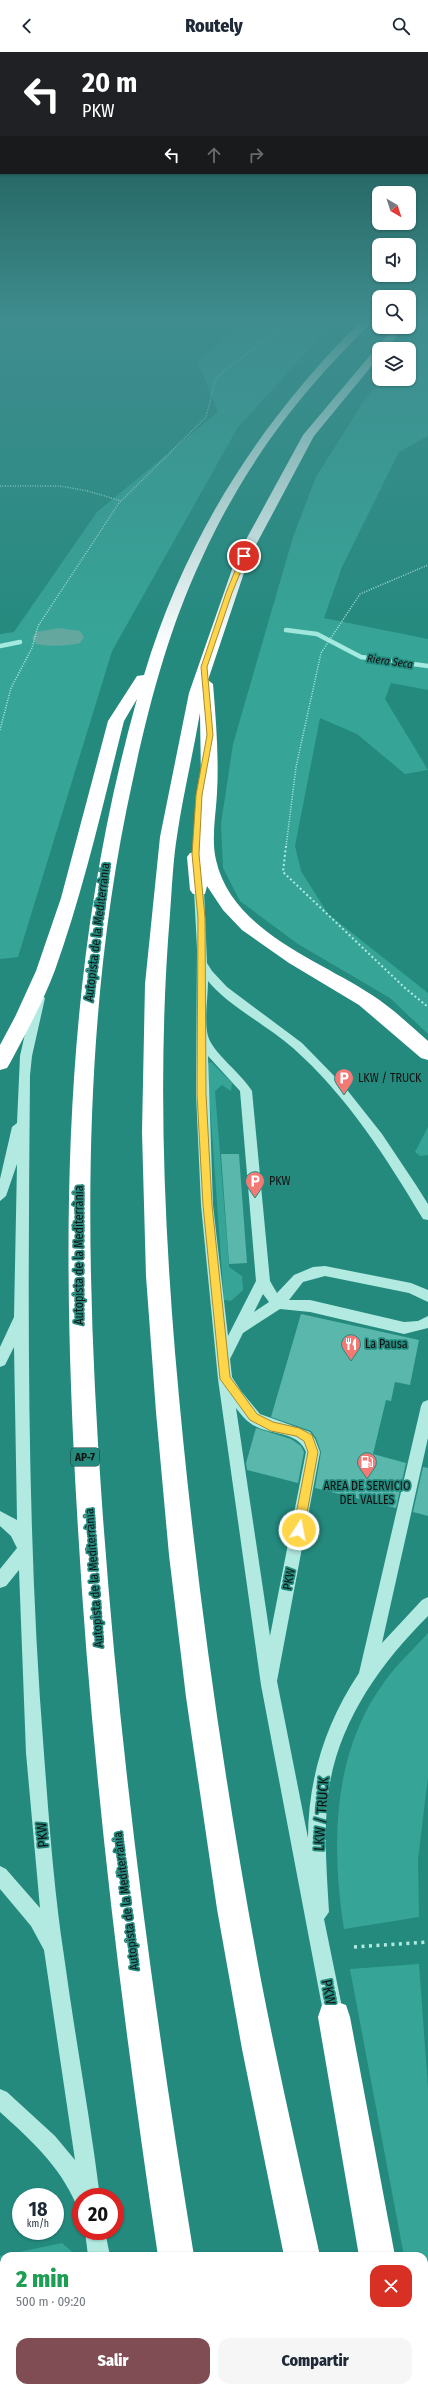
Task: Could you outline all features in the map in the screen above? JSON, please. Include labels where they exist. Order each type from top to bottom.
[{"type":"highway","name":"Autopista de la Mediterrània","points":[[175,2252],[148,2078],[124,1896],[106,1731],[85,1458],[79,1341],[82,1079],[87,1008],[98,913],[118,800],[155,660],[193,562],[232,487],[257,448],[271,430]]},
{"type":"highway","points":[[301,2252],[246,1982],[205,1741],[178,1525],[162,1351],[153,1195],[152,1082],[155,977],[163,882],[174,801],[188,730],[204,667],[229,593],[249,544],[286,472],[314,430]]},
{"type":"highway","points":[[0,1063],[25,1017],[45,971],[70,898],[116,721],[155,660]]},
{"type":"highway","points":[[204,667],[210,735],[206,844],[210,873],[216,887],[238,915],[252,927],[286,952],[365,1000],[398,1025],[428,1053]]},
{"type":"highway","points":[[199,890],[196,828],[199,795],[210,735]]},
{"type":"highway","points":[[334,2017],[376,2252]]},
{"type":"lane","name":"PKW","points":[[199,890],[202,963],[201,1034],[207,1205],[225,1379],[269,1685],[334,2017]]},
{"type":"lane","points":[[202,963],[205,970],[214,982],[296,1044],[336,1084],[396,1162],[428,1215]]},
{"type":"lane","points":[[0,1196],[8,1175],[24,1100],[26,1056],[45,971]]},
{"type":"lane","points":[[201,1034],[207,1047],[240,1080],[246,1091],[263,1281],[266,1290],[279,1301],[292,1306],[310,1306],[404,1328],[420,1326],[428,1322]]},
{"type":"lane","name":"PKW","points":[[24,1100],[21,1312],[25,1550],[35,1753],[54,1954],[80,2118],[89,2188]]},
{"type":"lane","points":[[237,1331],[279,1301],[297,1278],[305,1274],[325,1271],[411,1288],[428,1296]]},
{"type":"lane","points":[[223,1359],[263,1281]]},
{"type":"lane","name":"PKW","points":[[0,1361],[13,1336],[21,1312]]},
{"type":"lane","name":"PKW","points":[[225,1379],[254,1417],[271,1426],[299,1432],[308,1438],[313,1452],[269,1685]]},
{"type":"lane","name":"LKW / TRUCK","points":[[366,1675],[428,1406]]},
{"type":"lane","name":"PKW","points":[[0,1518],[13,1526],[20,1535],[25,1550]]},
{"type":"lane","points":[[0,1581],[25,1550]]},
{"type":"lane","name":"LKW / TRUCK","points":[[323,1962],[317,1851],[320,1792],[326,1760],[335,1732],[366,1675],[407,1625],[428,1605]]},
{"type":"lane","points":[[0,1876],[38,1919],[54,1954]]},
{"type":"lane","points":[[0,2099],[61,2154],[76,2178],[80,2188]]},
{"type":"lane","points":[[96,2240],[98,2252]]},
{"type":"path","points":[[0,730],[11,688],[32,648],[38,626],[121,501],[193,430]]},
{"type":"path","points":[[0,486],[60,486],[88,490],[121,501]]},
{"type":"path","points":[[428,565],[360,594],[321,653],[296,767],[283,872],[405,988],[428,1007]]},
{"type":"path","points":[[354,1947],[428,1942]]},
{"type":"green space","points":[[196,430],[236,430],[112,651],[18,957],[0,959],[0,634],[14,632],[97,512]]},
{"type":"green space","points":[[345,430],[428,430],[428,436],[399,452],[342,567],[324,618],[428,639],[428,690],[391,683],[385,699],[428,770],[405,774],[357,734],[320,718],[295,846],[301,871],[328,914],[428,993],[428,1034],[390,998],[298,944],[240,901],[223,868],[221,824],[233,744],[293,537],[316,477]]},
{"type":"green space","points":[[211,1062],[232,1083],[231,1091],[222,1085],[215,1091],[229,1267],[242,1276],[243,1290],[231,1301],[224,1300],[207,1064]]},
{"type":"green space","points":[[428,1127],[428,1155],[420,1156],[415,1152]]},
{"type":"green space","points":[[428,1633],[428,1777],[418,1859],[419,1917],[344,1929],[337,1865],[337,1832],[345,1769],[354,1738],[367,1709],[385,1681]]},
{"type":"green space","points":[[419,1964],[428,2088],[428,2252],[403,2252],[350,1969]]},
{"type":"green space","points":[[62,2243],[72,2252],[19,2252]]},
{"type":"building","points":[[221,1154],[239,1154],[247,1263],[229,1264]]},
{"type":"building","name":"La Pausa","points":[[301,1314],[419,1340],[410,1385],[395,1382],[391,1401],[386,1400],[373,1454],[406,1463],[396,1508],[315,1488],[321,1452],[316,1438],[311,1431],[271,1417]]},
{"type":"building","points":[[256,1428],[291,1439],[301,1446],[304,1452],[298,1483],[247,1470],[246,1463]]},
{"type":"building","points":[[423,1467],[428,1468],[428,1516],[413,1512]]},
{"type":"waterway","name":"Riera Seca","points":[[286,630],[317,634],[361,657],[428,666]]},
{"type":"waterway","name":"Riera Seca","points":[[46,638],[59,636],[70,637]]},
{"type":"waterway","name":"Riera Seca","points":[[0,646],[20,642]]},
{"type":"place","name":"LKW / TRUCK","points":[[344,1095]]},
{"type":"place","name":"PKW","points":[[255,1198]]},
{"type":"place","name":"La Pausa","points":[[351,1361]]},
{"type":"place","name":"AREA DE SERVICIO DEL VALLES","points":[[367,1479]]},
{"type":"route","points":[[244,556],[216,628],[204,667],[210,735],[199,795],[196,828],[196,854],[202,918],[202,1094],[207,1205],[215,1296],[225,1379],[246,1409],[254,1417],[262,1423],[271,1426],[299,1432],[308,1438],[312,1445],[313,1452],[299,1530]]}]
